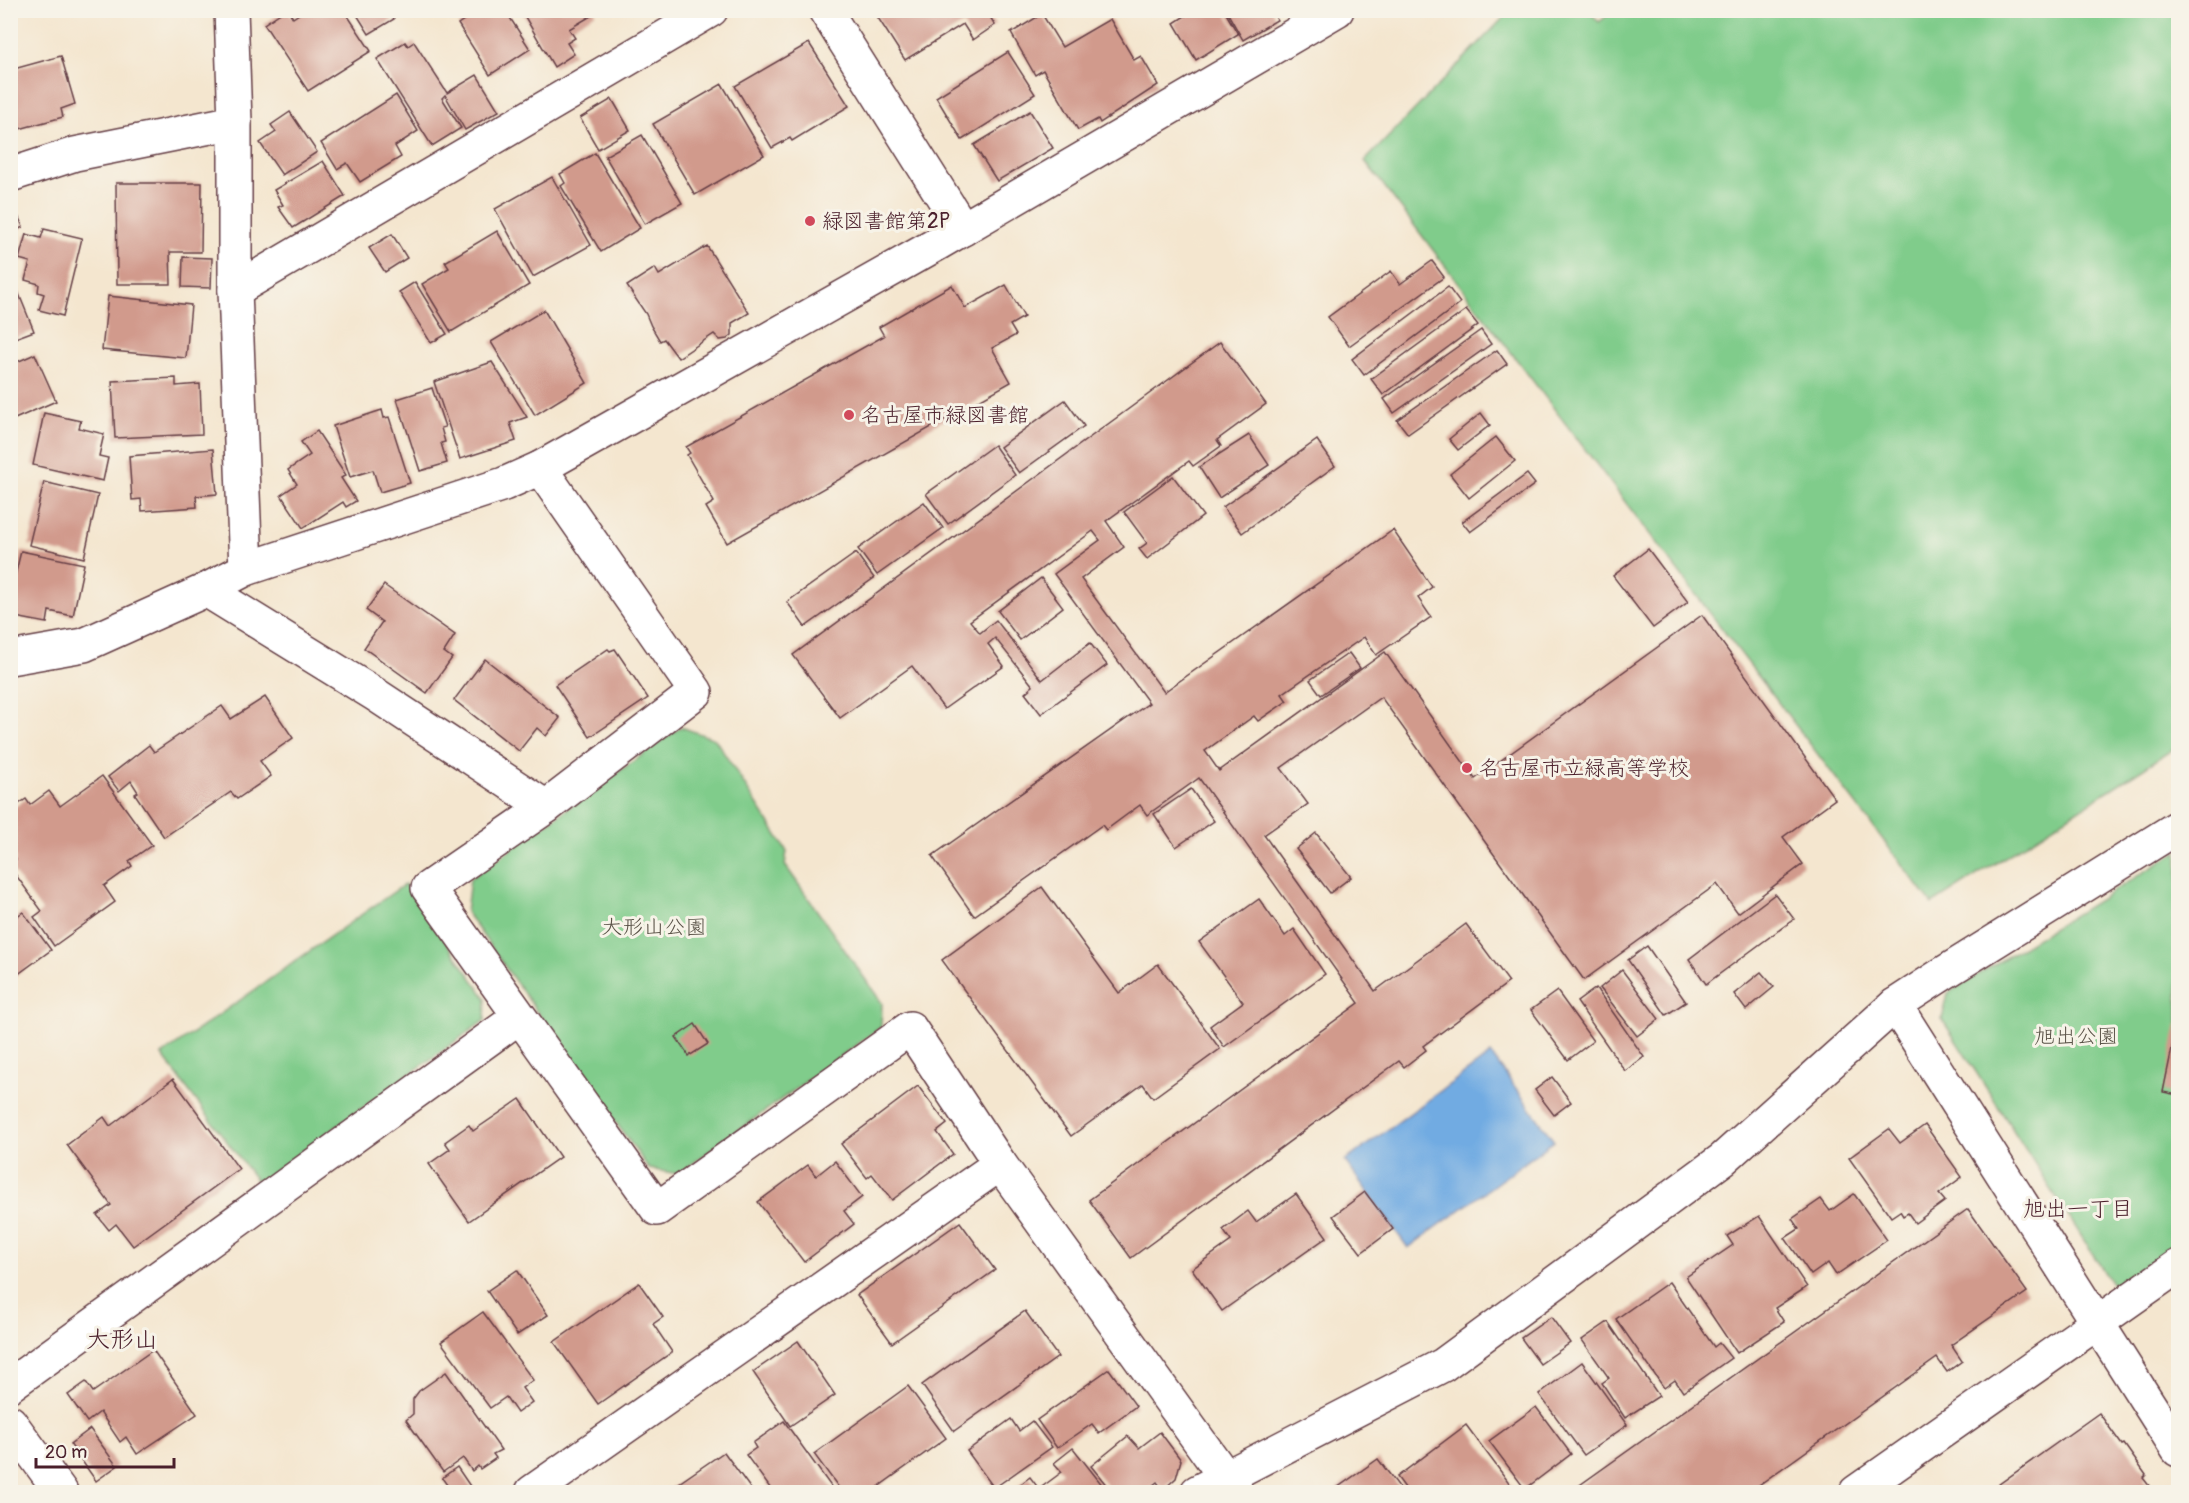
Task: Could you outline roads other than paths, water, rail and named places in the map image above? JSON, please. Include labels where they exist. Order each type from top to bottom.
[{"type":"street","points":[[231,10],[235,122],[235,290],[246,569]]},
{"type":"street","points":[[235,290],[711,10]]},
{"type":"street","points":[[825,10],[963,229]]},
{"type":"street","points":[[10,658],[84,645],[206,590],[246,569],[504,484],[540,468],[963,229],[1337,10]]},
{"type":"street","points":[[10,175],[75,154],[235,122]]},
{"type":"street","points":[[540,468],[696,692],[546,807],[428,888],[657,1209],[910,1028],[1219,1487],[1443,1365],[1723,1159],[1895,1005],[2178,827]]},
{"type":"street","points":[[206,590],[376,695],[546,807]]},
{"type":"street","points":[[1895,1005],[2178,1450]]},
{"type":"street","points":[[10,1385],[519,1017]]},
{"type":"street","points":[[532,1492],[1000,1164]]},
{"type":"street","points":[[1856,1492],[2178,1266]]},
{"type":"street","points":[[10,1422],[61,1492]]},
{"type":"water","points":[[1491,1054],[1554,1141],[1408,1248],[1345,1161]]},
{"type":"place","name":"緑図書館第2P","points":[[810,221]]},
{"type":"place","name":"名古屋市緑図書館","points":[[849,415]]},
{"type":"place","name":"名古屋市立緑高等学校","points":[[1467,768]]},
{"type":"district","name":"旭出一丁目","points":[[2078,1209]]},
{"type":"district","name":"大形山","points":[[122,1339]]},
{"type":"park label","name":"大形山公園","points":[[654,927]]},
{"type":"park label","name":"旭出公園","points":[[2076,1036]]}]
